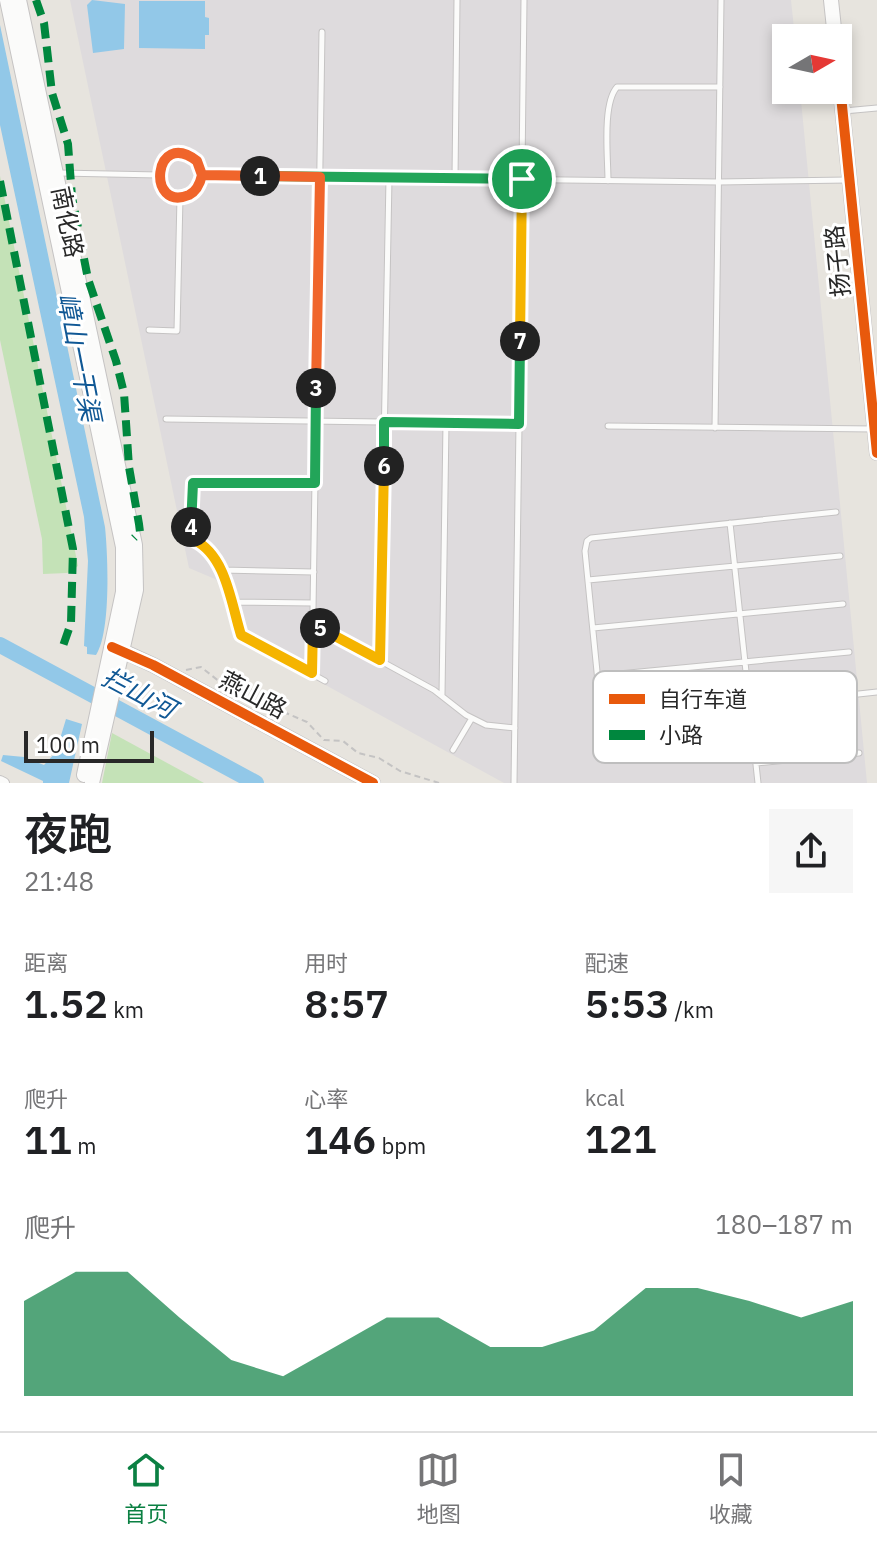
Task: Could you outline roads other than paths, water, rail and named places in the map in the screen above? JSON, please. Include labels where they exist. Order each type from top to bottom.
[{"type":"main road","name":"南化路","points":[[7,0],[50,173]]},
{"type":"main road","name":"南化路","points":[[19,0],[123,547],[123,592],[117,649],[98,729]]},
{"type":"main road","points":[[831,0],[834,24]]},
{"type":"main road","name":"扬子路","points":[[842,104],[877,453]]},
{"type":"main road","name":"燕山路","points":[[117,649],[175,676],[373,783]]},
{"type":"main road","points":[[83,783],[98,729]]},
{"type":"main road","points":[[92,783],[98,729]]},
{"type":"lane","points":[[455,178],[457,0]]},
{"type":"lane","points":[[514,783],[524,0]]},
{"type":"lane","points":[[715,428],[721,0]]},
{"type":"lane","points":[[312,673],[322,32]]},
{"type":"lane","points":[[608,181],[609,102],[617,87],[720,87]]},
{"type":"lane","points":[[843,111],[877,108]]},
{"type":"lane","points":[[184,154],[197,161],[202,175],[193,193],[180,197],[167,193],[159,175],[169,156],[184,154]]},
{"type":"lane","points":[[50,173],[159,175]]},
{"type":"lane","points":[[202,175],[719,182],[849,180]]},
{"type":"lane","points":[[380,660],[389,178]]},
{"type":"lane","points":[[149,330],[177,331],[180,197]]},
{"type":"lane","points":[[166,419],[519,424]]},
{"type":"lane","points":[[442,695],[446,423]]},
{"type":"lane","points":[[608,426],[875,429]]},
{"type":"lane","points":[[315,483],[193,483],[192,536],[207,547],[221,570],[241,635],[325,681]]},
{"type":"lane","points":[[597,671],[585,546],[591,538],[836,512]]},
{"type":"lane","points":[[730,523],[746,671]]},
{"type":"lane","points":[[588,580],[840,556]]},
{"type":"lane","points":[[221,570],[314,572]]},
{"type":"lane","points":[[231,602],[313,603]]},
{"type":"lane","points":[[593,628],[843,604]]},
{"type":"lane","points":[[313,624],[442,695],[472,718],[486,725],[515,728]]},
{"type":"lane","points":[[650,671],[849,652]]},
{"type":"lane","points":[[857,694],[877,692]]},
{"type":"lane","points":[[453,750],[472,718]]},
{"type":"lane","points":[[756,763],[758,783]]},
{"type":"water","points":[[92,0],[125,4],[124,49],[93,53],[87,5]]},
{"type":"water","points":[[139,1],[205,1],[209,35],[205,35],[205,49],[139,48]]},
{"type":"water","points":[[0,25],[105,527],[106,612],[96,655],[87,654],[87,647],[84,646],[88,561],[84,517],[0,125]]},
{"type":"water","points":[[66,719],[82,724],[69,783],[43,783],[1,761],[3,755],[24,757],[44,765],[56,752]]},
{"type":"waterway","name":"拦山河","points":[[0,645],[256,783]]},
{"type":"water label","name":"嶂山一干渠","points":[[79,357]]}]
